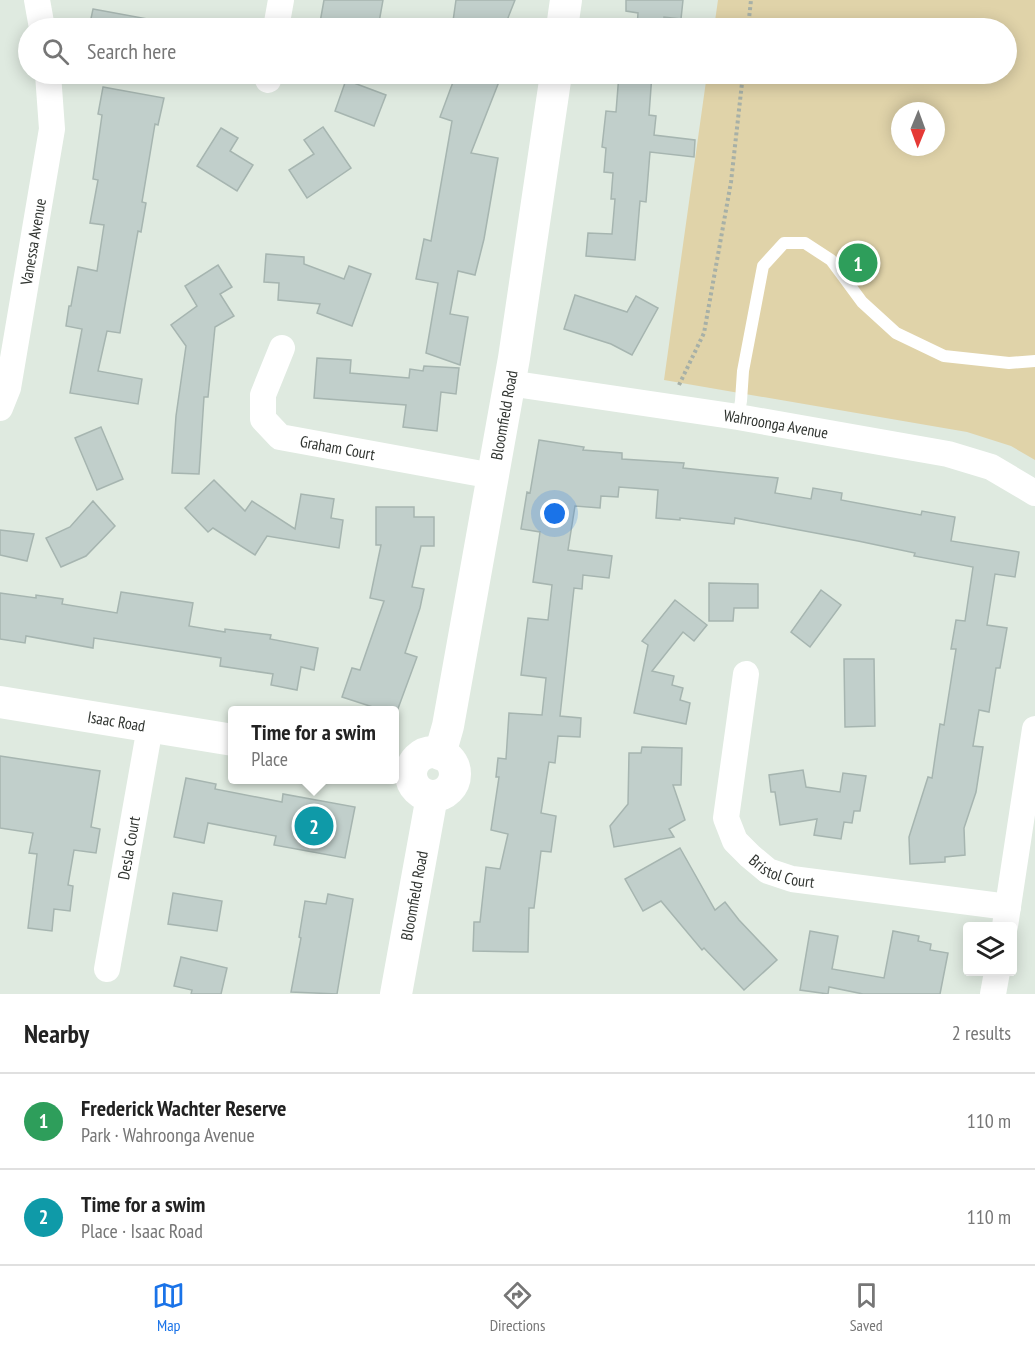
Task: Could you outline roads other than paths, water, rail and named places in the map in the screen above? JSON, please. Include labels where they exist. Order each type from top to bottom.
[{"type":"street","points":[[37,0],[40,18]]},
{"type":"street","points":[[278,18],[281,0]]},
{"type":"street","points":[[563,18],[566,0]]},
{"type":"street","name":"Vanessa Avenue","points":[[0,408],[8,388],[52,129],[49,84]]},
{"type":"street","name":"Bloomfield Road","points":[[440,754],[448,726],[509,383],[554,84]]},
{"type":"street","name":"Graham Court","points":[[282,348],[263,395],[263,419],[280,437],[493,476]]},
{"type":"street","name":"Wahroonga Avenue","points":[[509,383],[738,417],[948,454],[991,467],[1035,493]]},
{"type":"street","name":"Bristol Court","points":[[746,674],[726,818],[735,840],[750,856],[768,871],[792,879],[1006,917]]},
{"type":"street","name":"Isaac Road","points":[[0,702],[228,739]]},
{"type":"street","name":"Desla Court","points":[[107,969],[150,727]]},
{"type":"street","points":[[1006,917],[1035,729]]},
{"type":"street","points":[[426,753],[440,754],[453,765],[455,776],[448,790],[432,796],[420,792],[415,787],[411,775],[404,767],[426,753]]},
{"type":"street","name":"Bloomfield Road","points":[[396,994],[432,796]]},
{"type":"street","points":[[993,994],[996,976]]},
{"type":"lane","points":[[738,417],[743,371],[763,266],[784,243],[805,243],[831,260],[862,302],[896,333],[944,356],[1009,363],[1035,362]]},
{"type":"place","name":"Frederick Wachter Reserve","points":[[858,263]]},
{"type":"place","name":"Time for a swim","points":[[314,826]]}]
